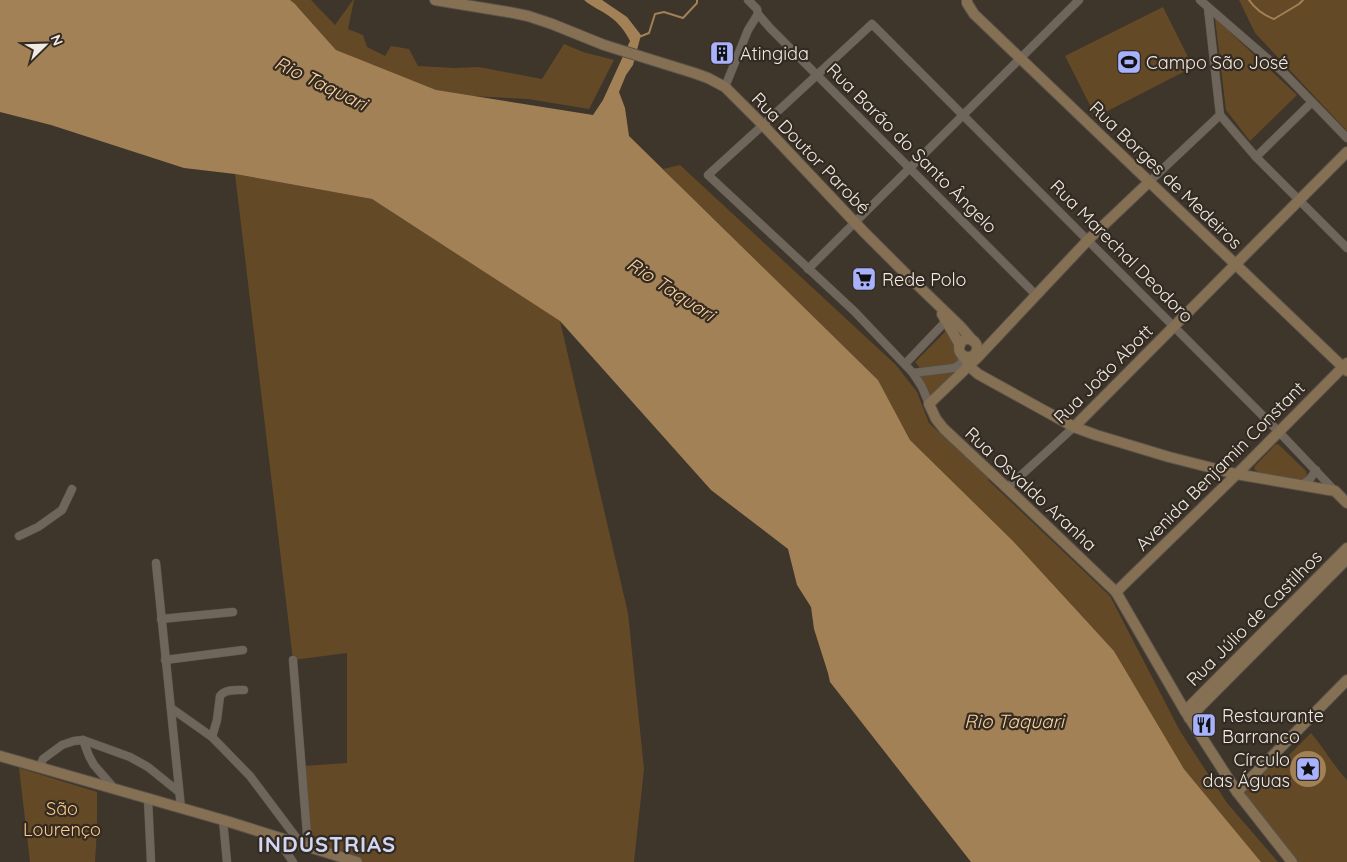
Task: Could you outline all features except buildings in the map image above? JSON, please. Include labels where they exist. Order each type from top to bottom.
[{"type":"main road","name":"Rua Doutor Parobé","points":[[440,0],[528,16],[604,45],[694,72],[725,87],[855,223],[960,326],[975,349],[986,378]]},
{"type":"main road","name":"Rua Borges de Medeiros","points":[[967,0],[974,14],[1020,59],[1346,367]]},
{"type":"main road","name":"Rua João Abott","points":[[1074,427],[1347,152]]},
{"type":"main road","points":[[929,404],[964,356],[993,339],[1088,240],[1149,182]]},
{"type":"main road","name":"Rua Doutor Parobé","points":[[936,304],[964,356]]},
{"type":"main road","points":[[975,349],[993,339]]},
{"type":"main road","points":[[975,349],[965,340],[964,356],[978,374],[1074,427],[1115,442],[1236,471],[1256,478],[1335,491]]},
{"type":"main road","name":"Avenida Benjamin Constant","points":[[1116,592],[1236,471],[1346,367]]},
{"type":"main road","name":"Rua Osvaldo Aranha","points":[[929,404],[936,419],[944,429],[1116,592],[1187,715],[1237,792],[1292,862]]},
{"type":"main road","name":"Rua Marechal Deodoro","points":[[1335,491],[1347,503]]},
{"type":"main road","name":"Rua Júlio de Castilhos","points":[[1187,715],[1341,561],[1347,548]]},
{"type":"main road","points":[[1237,792],[1347,680]]},
{"type":"main road","points":[[0,756],[223,820],[357,862]]},
{"type":"street","name":"Rua Barão do Santo Ângelo","points":[[748,0],[757,9],[758,14],[1036,295]]},
{"type":"street","points":[[808,269],[1079,0]]},
{"type":"street","points":[[1200,0],[1284,73],[1347,138]]},
{"type":"street","points":[[1208,8],[1220,115],[1256,157],[1347,248]]},
{"type":"street","points":[[725,87],[748,30],[758,14]]},
{"type":"street","name":"Rua Marechal Deodoro","points":[[817,74],[872,24],[964,114],[1335,491]]},
{"type":"street","points":[[763,125],[817,74]]},
{"type":"street","points":[[1256,157],[1312,102]]},
{"type":"street","points":[[1149,182],[1220,115]]},
{"type":"street","name":"Rua Osvaldo Aranha","points":[[763,125],[708,175],[854,311],[913,372],[929,404]]},
{"type":"street","points":[[905,364],[946,321]]},
{"type":"street","points":[[913,372],[954,368],[961,364],[964,356]]},
{"type":"street","name":"Rua João Abott","points":[[1007,488],[1074,427]]},
{"type":"street","points":[[1302,485],[1310,479],[1316,470]]},
{"type":"street","points":[[20,536],[38,527],[62,510],[72,489]]},
{"type":"street","points":[[156,563],[181,808]]},
{"type":"street","points":[[161,619],[233,612]]},
{"type":"street","points":[[165,660],[243,650]]},
{"type":"street","points":[[293,660],[305,846]]},
{"type":"street","points":[[212,737],[217,720],[220,696],[225,691],[244,690]]},
{"type":"street","points":[[171,708],[212,737],[250,776],[305,846]]},
{"type":"street","points":[[40,766],[43,759],[62,745],[83,740],[130,757],[148,767],[179,792]]},
{"type":"street","points":[[83,740],[94,765],[115,789]]},
{"type":"street","points":[[148,799],[151,862]]},
{"type":"street","points":[[223,820],[227,862]]},
{"type":"street","points":[[276,837],[293,862]]},
{"type":"green space","points":[[289,0],[311,0],[335,25],[354,0],[348,29],[363,35],[367,47],[385,56],[391,46],[409,49],[418,66],[479,67],[542,79],[564,44],[583,52],[614,60],[589,109],[528,99],[431,94],[336,50],[299,8]]},
{"type":"green space","points":[[1239,0],[1347,0],[1347,131],[1255,33]]},
{"type":"green space","name":"Campo São José","points":[[1163,7],[1193,67],[1096,117],[1065,56]]},
{"type":"green space","points":[[1215,18],[1297,95],[1250,141],[1226,110]]},
{"type":"green space","points":[[680,165],[896,365],[917,392],[929,423],[947,440],[949,438],[988,480],[1110,596],[1180,731],[1227,803],[1278,862],[1261,862],[1184,769],[1114,651],[1013,541],[910,440],[878,380],[663,169]]},
{"type":"green space","points":[[235,174],[372,199],[560,321],[628,613],[644,769],[634,862],[357,862],[308,847],[302,766],[347,763],[347,653],[293,660]]},
{"type":"green space","points":[[947,330],[962,360],[957,365],[920,368],[915,362]]},
{"type":"green space","points":[[951,372],[953,376],[930,400],[918,375]]},
{"type":"green space","points":[[1278,444],[1306,471],[1306,479],[1302,480],[1258,472],[1254,469]]},
{"type":"green space","points":[[1311,733],[1347,780],[1347,862],[1295,862],[1243,793],[1274,761],[1281,763]]},
{"type":"green space","name":"São Lourenço","points":[[19,768],[97,792],[95,862],[30,862]]},
{"type":"water","name":"Rio Taquari","points":[[0,0],[290,0],[336,50],[436,90],[593,115],[603,100],[630,41],[624,30],[615,21],[584,0],[602,0],[627,17],[641,35],[633,65],[626,75],[619,92],[625,108],[629,136],[878,380],[910,440],[1013,541],[1114,651],[1184,769],[1261,862],[971,862],[830,682],[814,629],[811,607],[797,585],[788,549],[711,490],[560,321],[372,199],[235,174],[184,168],[51,125],[0,112]]},
{"type":"water","name":"Círculo das Águas","points":[[1308,751],[1315,752],[1321,756],[1325,762],[1325,776],[1321,782],[1315,786],[1308,787],[1301,786],[1295,782],[1291,776],[1290,769],[1291,762],[1295,756],[1301,752]]},
{"type":"waterway","points":[[639,37],[649,33],[655,14],[664,12],[683,18],[697,3],[697,0]]},
{"type":"waterway","points":[[1249,0],[1260,12],[1274,19],[1303,0]]},
{"type":"place","name":"Atingida","points":[[722,53]]},
{"type":"place","name":"Campo São José","points":[[1129,62]]},
{"type":"place","name":"Rede Polo","points":[[864,279]]},
{"type":"place","name":"Restaurante Barranco","points":[[1204,725]]},
{"type":"place","name":"Círculo das Águas","points":[[1308,769]]},
{"type":"district","name":"INDÚSTRIAS","points":[[327,844]]}]
